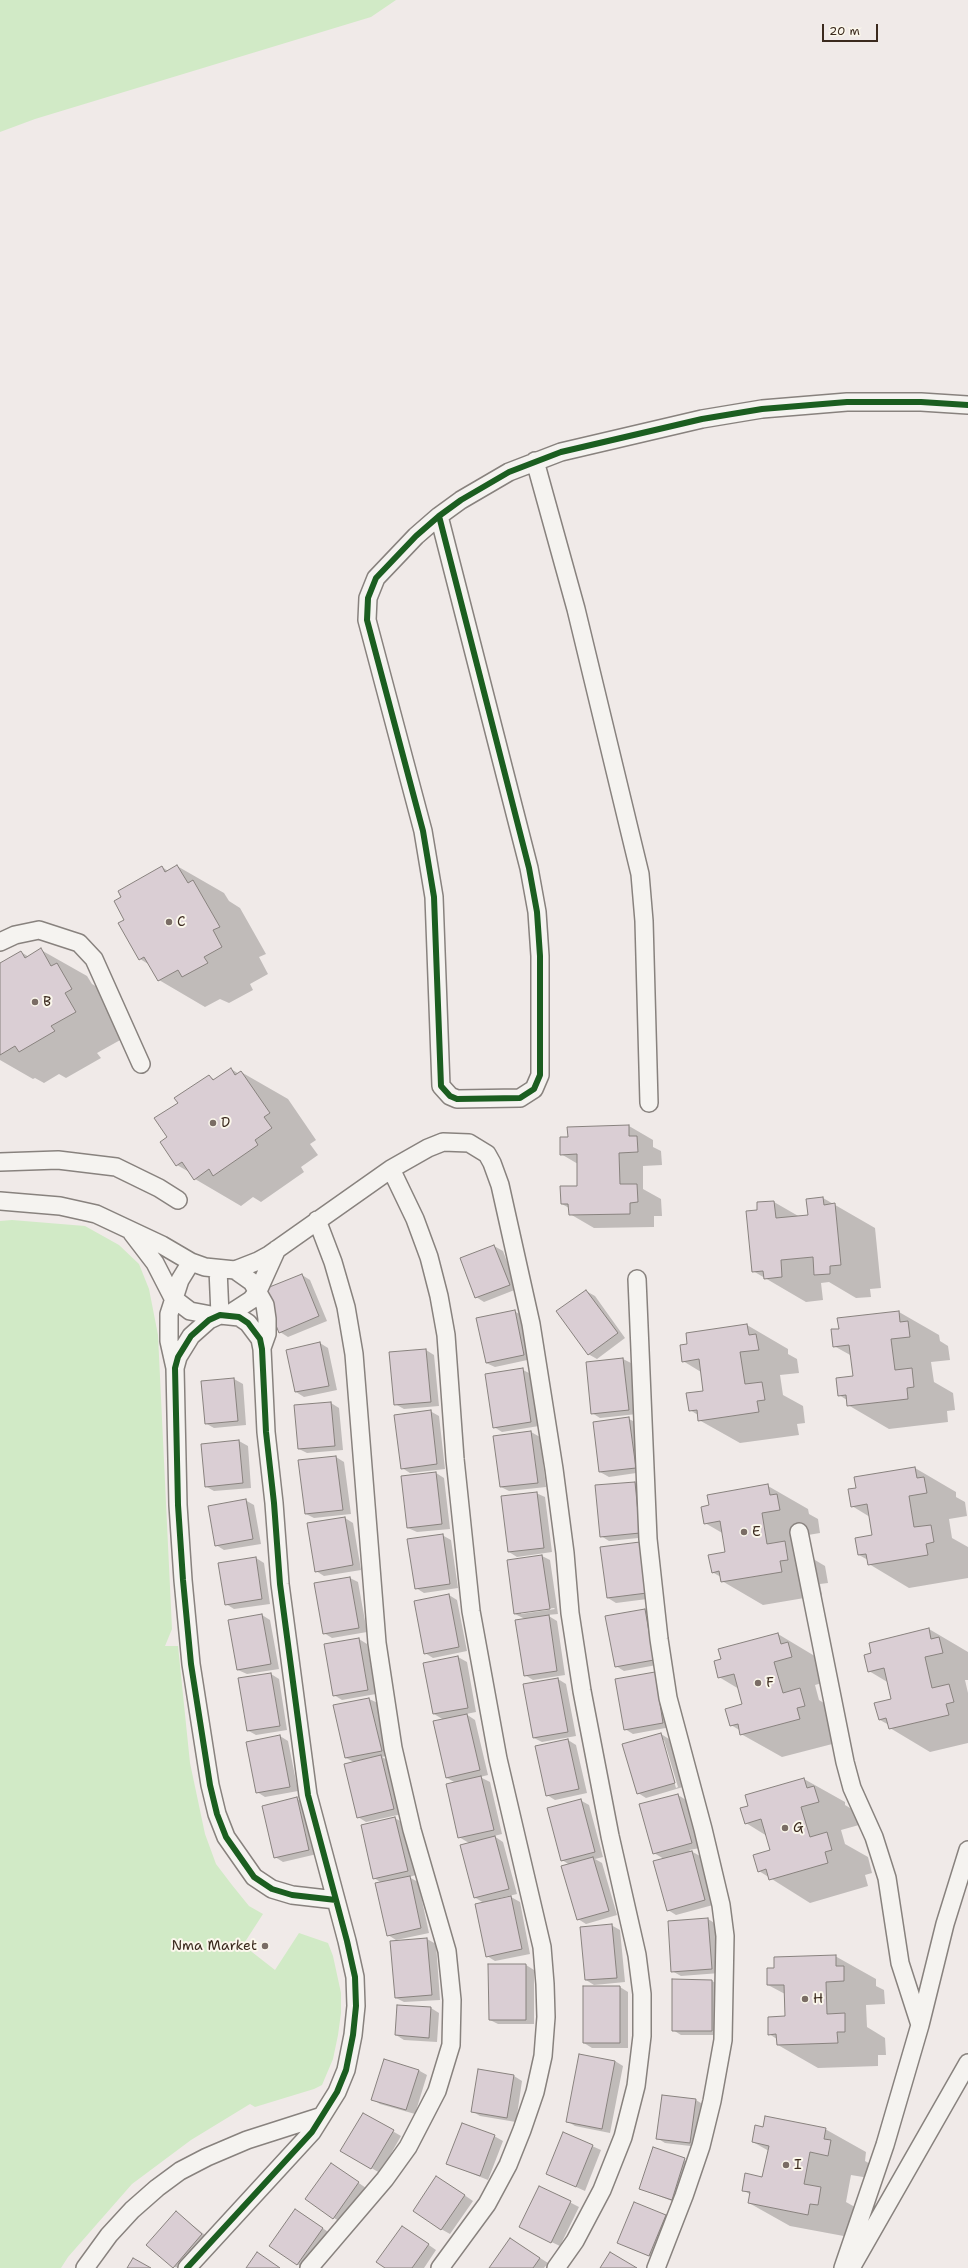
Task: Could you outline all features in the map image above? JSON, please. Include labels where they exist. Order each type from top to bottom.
[{"type":"street","points":[[439,516],[529,868],[537,912],[540,956],[540,1075],[534,1089],[520,1098],[457,1099],[450,1096],[441,1086],[437,931],[430,864],[423,831],[367,620],[368,598],[376,578],[416,536],[439,516],[485,485],[535,461],[561,452],[702,419],[762,409],[847,402],[921,402],[968,405]]},
{"type":"street","points":[[535,461],[576,610],[640,874],[644,921],[649,1103]]},
{"type":"street","points":[[0,942],[15,936],[39,930],[79,943],[94,959],[141,1064]]},
{"type":"street","points":[[235,1270],[258,1262],[391,1169],[428,1148],[444,1142],[462,1142],[479,1148],[487,1154],[500,1186],[531,1324],[554,1469],[565,1553],[570,1613],[585,1706],[610,1836],[637,1955],[642,1994],[642,2036],[636,2086],[623,2137],[592,2209],[575,2241],[556,2268]]},
{"type":"street","points":[[0,1162],[58,1160],[116,1167],[159,1188],[178,1200]]},
{"type":"street","points":[[391,1169],[415,1219],[429,1257],[439,1296],[446,1335],[455,1459],[471,1611],[497,1752],[542,1947],[545,1984],[546,2017],[543,2056],[535,2092],[522,2130],[508,2165],[487,2204],[440,2268]]},
{"type":"street","points":[[0,1201],[60,1206],[96,1214],[162,1245],[191,1262],[218,1269],[235,1270],[244,1274],[258,1291],[265,1305],[267,1334],[262,1349]]},
{"type":"street","points":[[309,2268],[385,2179],[408,2147],[437,2091],[451,2045],[452,2000],[447,1951],[412,1830],[395,1755],[377,1643],[354,1354],[346,1307],[334,1262],[317,1220]]},
{"type":"street","points":[[131,1231],[155,1263],[173,1298],[190,1311],[240,1317],[248,1323],[260,1339],[262,1349],[266,1432],[274,1503],[280,1584],[308,1795],[347,1941],[354,1977],[356,2006],[353,2035],[346,2070],[337,2092],[312,2132],[187,2268]]},
{"type":"street","points":[[175,1368],[178,1357],[191,1336],[209,1320],[242,1307],[258,1291],[278,1247]]},
{"type":"street","points":[[191,1262],[180,1280],[173,1298],[169,1314],[168,1334],[175,1368],[178,1505],[184,1588],[194,1686],[210,1785],[217,1814],[226,1837],[254,1877],[272,1889],[292,1896],[336,1900]]},
{"type":"street","points":[[218,1269],[220,1315]]},
{"type":"street","points":[[637,1279],[648,1539],[659,1639],[668,1698],[703,1829],[721,1905],[725,1936],[723,2040],[712,2102],[701,2146],[684,2196],[656,2268]]},
{"type":"street","points":[[799,1532],[845,1762],[852,1788],[874,1838],[887,1878],[900,1963],[920,2025]]},
{"type":"street","points":[[843,2268],[885,2145],[920,2025],[945,1924],[968,1850]]},
{"type":"street","points":[[851,2268],[968,2063]]},
{"type":"street","points":[[85,2268],[109,2234],[132,2210],[157,2188],[180,2171],[247,2140],[322,2116]]},
{"type":"green space","points":[[0,0],[396,0],[371,17],[35,119],[0,132]]},
{"type":"green space","points":[[12,1220],[85,1226],[119,1245],[139,1264],[149,1289],[158,1335],[172,1629],[165,1646],[178,1646],[190,1763],[205,1834],[216,1864],[249,1906],[263,1914],[243,1945],[275,1970],[299,1933],[328,1943],[333,1956],[341,1993],[341,2013],[338,2035],[333,2059],[322,2085],[314,2089],[255,2107],[250,2104],[191,2140],[132,2184],[68,2257],[61,2268],[0,2268],[0,1221]]},
{"type":"building","name":"C","points":[[177,865],[188,883],[193,880],[220,927],[213,930],[222,947],[204,957],[208,963],[182,977],[178,970],[158,981],[144,957],[139,960],[118,923],[124,920],[114,901],[121,897],[118,891],[162,866],[165,872]]},
{"type":"building","name":"B","points":[[41,948],[51,966],[57,963],[72,989],[65,993],[76,1012],[51,1026],[55,1031],[19,1052],[15,1046],[0,1055],[0,963],[21,951],[25,958]]},
{"type":"building","name":"D","points":[[231,1068],[235,1075],[241,1071],[270,1113],[264,1117],[272,1128],[255,1140],[258,1145],[213,1176],[209,1169],[194,1180],[182,1162],[176,1166],[160,1142],[167,1137],[154,1118],[178,1103],[174,1098],[209,1075],[213,1080]]},
{"type":"building","points":[[629,1125],[629,1136],[637,1136],[638,1152],[619,1153],[620,1184],[637,1184],[638,1202],[630,1203],[630,1214],[569,1215],[568,1204],[561,1204],[560,1186],[577,1186],[577,1154],[560,1155],[560,1137],[568,1137],[567,1127]]},
{"type":"building","points":[[823,1197],[824,1205],[835,1203],[841,1265],[830,1266],[830,1274],[814,1275],[813,1257],[781,1260],[782,1277],[764,1279],[763,1271],[752,1272],[746,1211],[757,1210],[757,1202],[774,1201],[776,1218],[808,1215],[806,1199]]},
{"type":"building","points":[[494,1245],[510,1285],[475,1298],[460,1258]]},
{"type":"building","points":[[302,1274],[319,1316],[279,1333],[262,1290]]},
{"type":"building","points":[[586,1290],[618,1333],[588,1355],[556,1311]]},
{"type":"building","points":[[515,1310],[524,1355],[486,1363],[476,1318]]},
{"type":"building","points":[[899,1311],[900,1322],[908,1321],[910,1337],[891,1339],[895,1370],[912,1368],[914,1387],[907,1388],[908,1399],[847,1406],[846,1395],[838,1396],[836,1378],[853,1376],[849,1345],[833,1347],[831,1329],[839,1329],[837,1318]]},
{"type":"building","points":[[747,1324],[749,1335],[756,1334],[759,1350],[740,1352],[745,1384],[762,1382],[765,1400],[757,1401],[759,1412],[698,1421],[697,1410],[689,1411],[686,1393],[703,1391],[699,1359],[682,1362],[680,1345],[687,1344],[686,1333]]},
{"type":"building","points":[[320,1342],[329,1386],[295,1392],[286,1350]]},
{"type":"building","points":[[426,1349],[431,1402],[394,1405],[389,1352]]},
{"type":"building","points":[[623,1358],[629,1410],[591,1414],[586,1362]]},
{"type":"building","points":[[523,1368],[531,1422],[493,1428],[485,1374]]},
{"type":"building","points":[[234,1378],[238,1421],[205,1424],[201,1381]]},
{"type":"building","points":[[331,1402],[335,1446],[298,1449],[294,1405]]},
{"type":"building","points":[[431,1410],[437,1464],[401,1469],[394,1415]]},
{"type":"building","points":[[629,1417],[636,1468],[599,1472],[593,1422]]},
{"type":"building","points":[[531,1431],[538,1483],[500,1487],[493,1436]]},
{"type":"building","points":[[239,1440],[243,1483],[205,1487],[201,1444]]},
{"type":"building","points":[[336,1456],[343,1510],[305,1514],[298,1460]]},
{"type":"building","points":[[915,1467],[917,1478],[924,1477],[927,1493],[909,1496],[914,1527],[931,1525],[934,1542],[926,1544],[928,1555],[868,1565],[866,1554],[858,1555],[855,1538],[872,1535],[867,1504],[851,1507],[848,1489],[856,1488],[854,1477]]},
{"type":"building","points":[[436,1472],[442,1524],[407,1528],[401,1476]]},
{"type":"building","points":[[635,1482],[640,1533],[600,1537],[595,1485]]},
{"type":"building","name":"E","points":[[768,1484],[770,1495],[777,1494],[780,1510],[762,1513],[767,1544],[785,1541],[788,1560],[780,1561],[782,1572],[721,1582],[719,1571],[712,1573],[708,1555],[725,1552],[720,1521],[704,1524],[701,1507],[709,1505],[707,1495]]},
{"type":"building","points":[[537,1492],[544,1548],[508,1552],[501,1496]]},
{"type":"building","points":[[246,1499],[253,1539],[215,1546],[208,1506]]},
{"type":"building","points":[[345,1517],[353,1565],[315,1572],[307,1523]]},
{"type":"building","points":[[443,1534],[450,1584],[415,1589],[407,1539]]},
{"type":"building","points":[[640,1542],[647,1593],[607,1598],[600,1547]]},
{"type":"building","points":[[542,1555],[550,1609],[514,1614],[507,1560]]},
{"type":"building","points":[[256,1557],[262,1599],[225,1605],[218,1563]]},
{"type":"building","points":[[350,1577],[359,1628],[323,1634],[314,1583]]},
{"type":"building","points":[[449,1594],[459,1647],[424,1654],[414,1601]]},
{"type":"building","points":[[645,1609],[654,1660],[615,1667],[605,1616]]},
{"type":"building","points":[[262,1614],[271,1664],[237,1670],[228,1620]]},
{"type":"building","points":[[549,1615],[557,1671],[524,1676],[515,1620]]},
{"type":"building","points":[[929,1628],[931,1639],[939,1637],[943,1653],[925,1657],[932,1688],[949,1684],[954,1702],[946,1704],[949,1715],[889,1729],[886,1718],[879,1720],[874,1703],[891,1699],[884,1668],[868,1672],[864,1655],[871,1653],[869,1643]]},
{"type":"building","name":"F","points":[[778,1633],[781,1644],[788,1642],[792,1657],[774,1662],[783,1693],[800,1688],[805,1706],[797,1708],[800,1719],[740,1735],[738,1724],[730,1726],[725,1709],[742,1704],[734,1674],[718,1678],[714,1661],[721,1659],[718,1649]]},
{"type":"building","points":[[359,1638],[368,1690],[333,1696],[324,1644]]},
{"type":"building","points":[[458,1656],[468,1708],[433,1714],[423,1663]]},
{"type":"building","points":[[655,1672],[663,1723],[624,1730],[615,1679]]},
{"type":"building","points":[[271,1673],[280,1726],[247,1731],[238,1678]]},
{"type":"building","points":[[558,1678],[568,1732],[533,1738],[523,1684]]},
{"type":"building","points":[[369,1698],[382,1751],[345,1758],[333,1705]]},
{"type":"building","points":[[467,1714],[480,1770],[446,1778],[433,1721]]},
{"type":"building","points":[[661,1733],[675,1783],[637,1794],[622,1744]]},
{"type":"building","points":[[280,1735],[290,1787],[256,1793],[246,1742]]},
{"type":"building","points":[[568,1739],[579,1789],[546,1796],[535,1746]]},
{"type":"building","points":[[381,1755],[394,1809],[357,1818],[344,1764]]},
{"type":"building","points":[[481,1776],[494,1830],[458,1838],[446,1784]]},
{"type":"building","name":"G","points":[[804,1778],[807,1788],[814,1786],[819,1802],[801,1807],[810,1837],[827,1832],[832,1850],[825,1852],[828,1863],[769,1880],[766,1869],[758,1872],[753,1855],[770,1850],[761,1819],[745,1824],[740,1808],[748,1806],[745,1795]]},
{"type":"building","points":[[678,1794],[692,1843],[653,1854],[639,1804]]},
{"type":"building","points":[[297,1797],[309,1850],[274,1858],[262,1806]]},
{"type":"building","points":[[581,1799],[595,1852],[561,1861],[547,1808]]},
{"type":"building","points":[[395,1817],[408,1871],[373,1879],[361,1825]]},
{"type":"building","points":[[495,1836],[509,1889],[474,1898],[460,1845]]},
{"type":"building","points":[[692,1851],[705,1900],[667,1911],[653,1861]]},
{"type":"building","points":[[593,1857],[609,1911],[577,1920],[561,1866]]},
{"type":"building","points":[[410,1876],[421,1928],[387,1936],[375,1883]]},
{"type":"building","points":[[511,1896],[522,1949],[486,1957],[475,1904]]},
{"type":"building","points":[[708,1918],[712,1969],[671,1972],[668,1921]]},
{"type":"building","points":[[612,1924],[617,1978],[585,1980],[580,1927]]},
{"type":"building","points":[[427,1938],[432,1995],[395,1998],[390,1941]]},
{"type":"building","name":"H","points":[[836,1955],[836,1966],[844,1966],[844,1981],[826,1982],[827,2014],[845,2013],[845,2032],[837,2032],[838,2043],[777,2045],[776,2034],[768,2035],[768,2017],[785,2016],[784,1985],[767,1985],[767,1968],[774,1968],[774,1957]]},
{"type":"building","points":[[488,1964],[526,1964],[526,2020],[489,2020]]},
{"type":"building","points":[[672,1979],[712,1980],[712,2031],[672,2031]]},
{"type":"building","points":[[583,1986],[620,1986],[620,2043],[583,2043]]},
{"type":"building","points":[[397,2005],[431,2007],[429,2038],[395,2035]]},
{"type":"building","points":[[579,2054],[615,2061],[602,2129],[566,2122]]},
{"type":"building","points":[[384,2059],[419,2070],[406,2110],[371,2100]]},
{"type":"building","points":[[478,2069],[514,2075],[507,2118],[471,2112]]},
{"type":"building","points":[[662,2095],[696,2099],[690,2143],[656,2139]]},
{"type":"building","points":[[363,2113],[394,2130],[371,2169],[340,2151]]},
{"type":"building","name":"I","points":[[765,2116],[826,2128],[824,2139],[831,2140],[828,2156],[810,2152],[804,2184],[821,2187],[818,2205],[810,2204],[808,2215],[748,2203],[750,2192],[742,2191],[745,2173],[762,2177],[769,2146],[752,2142],[755,2125],[763,2127]]},
{"type":"building","points":[[462,2123],[495,2135],[480,2176],[446,2164]]},
{"type":"building","points":[[563,2132],[593,2145],[576,2187],[546,2174]]},
{"type":"building","points":[[653,2147],[685,2158],[672,2200],[639,2189]]},
{"type":"building","points":[[331,2163],[359,2182],[333,2219],[305,2199]]},
{"type":"building","points":[[436,2176],[465,2195],[441,2230],[413,2211]]},
{"type":"building","points":[[539,2186],[571,2201],[551,2243],[519,2227]]},
{"type":"building","points":[[634,2202],[666,2215],[649,2256],[617,2243]]},
{"type":"building","points":[[295,2209],[323,2228],[297,2265],[269,2246]]},
{"type":"building","points":[[176,2211],[202,2234],[173,2268],[146,2245]]},
{"type":"building","points":[[402,2226],[429,2244],[412,2268],[385,2268],[376,2262]]},
{"type":"building","points":[[510,2238],[540,2258],[533,2268],[489,2268]]},
{"type":"building","points":[[257,2252],[280,2268],[246,2268]]},
{"type":"building","points":[[610,2252],[637,2268],[600,2268]]},
{"type":"building","points":[[133,2258],[151,2268],[127,2268]]},
{"type":"cycle path","points":[[439,516],[529,868],[537,912],[540,956],[540,1075],[534,1089],[520,1098],[457,1099],[450,1096],[441,1086],[434,897],[423,831],[367,620],[368,598],[376,578],[416,536],[439,516],[461,500],[509,472],[561,452],[702,419],[762,409],[847,402],[921,402],[968,405]]},
{"type":"cycle path","points":[[187,2268],[312,2132],[337,2092],[346,2070],[353,2035],[356,2006],[355,1977],[347,1941],[308,1795],[280,1584],[274,1503],[266,1432],[262,1349],[260,1339],[248,1323],[239,1317],[220,1315],[209,1320],[191,1336],[178,1357],[175,1368],[178,1505],[183,1580],[191,1664],[210,1785],[217,1814],[226,1837],[254,1877],[272,1889],[292,1895],[336,1900]]},
{"type":"place","name":"C","points":[[169,922]]},
{"type":"place","name":"B","points":[[35,1002]]},
{"type":"place","name":"D","points":[[213,1123]]},
{"type":"place","name":"E","points":[[744,1532]]},
{"type":"place","name":"F","points":[[758,1683]]},
{"type":"place","name":"G","points":[[785,1828]]},
{"type":"place","name":"Nma Market","points":[[265,1946]]},
{"type":"place","name":"H","points":[[805,1999]]},
{"type":"place","name":"I","points":[[786,2165]]}]
